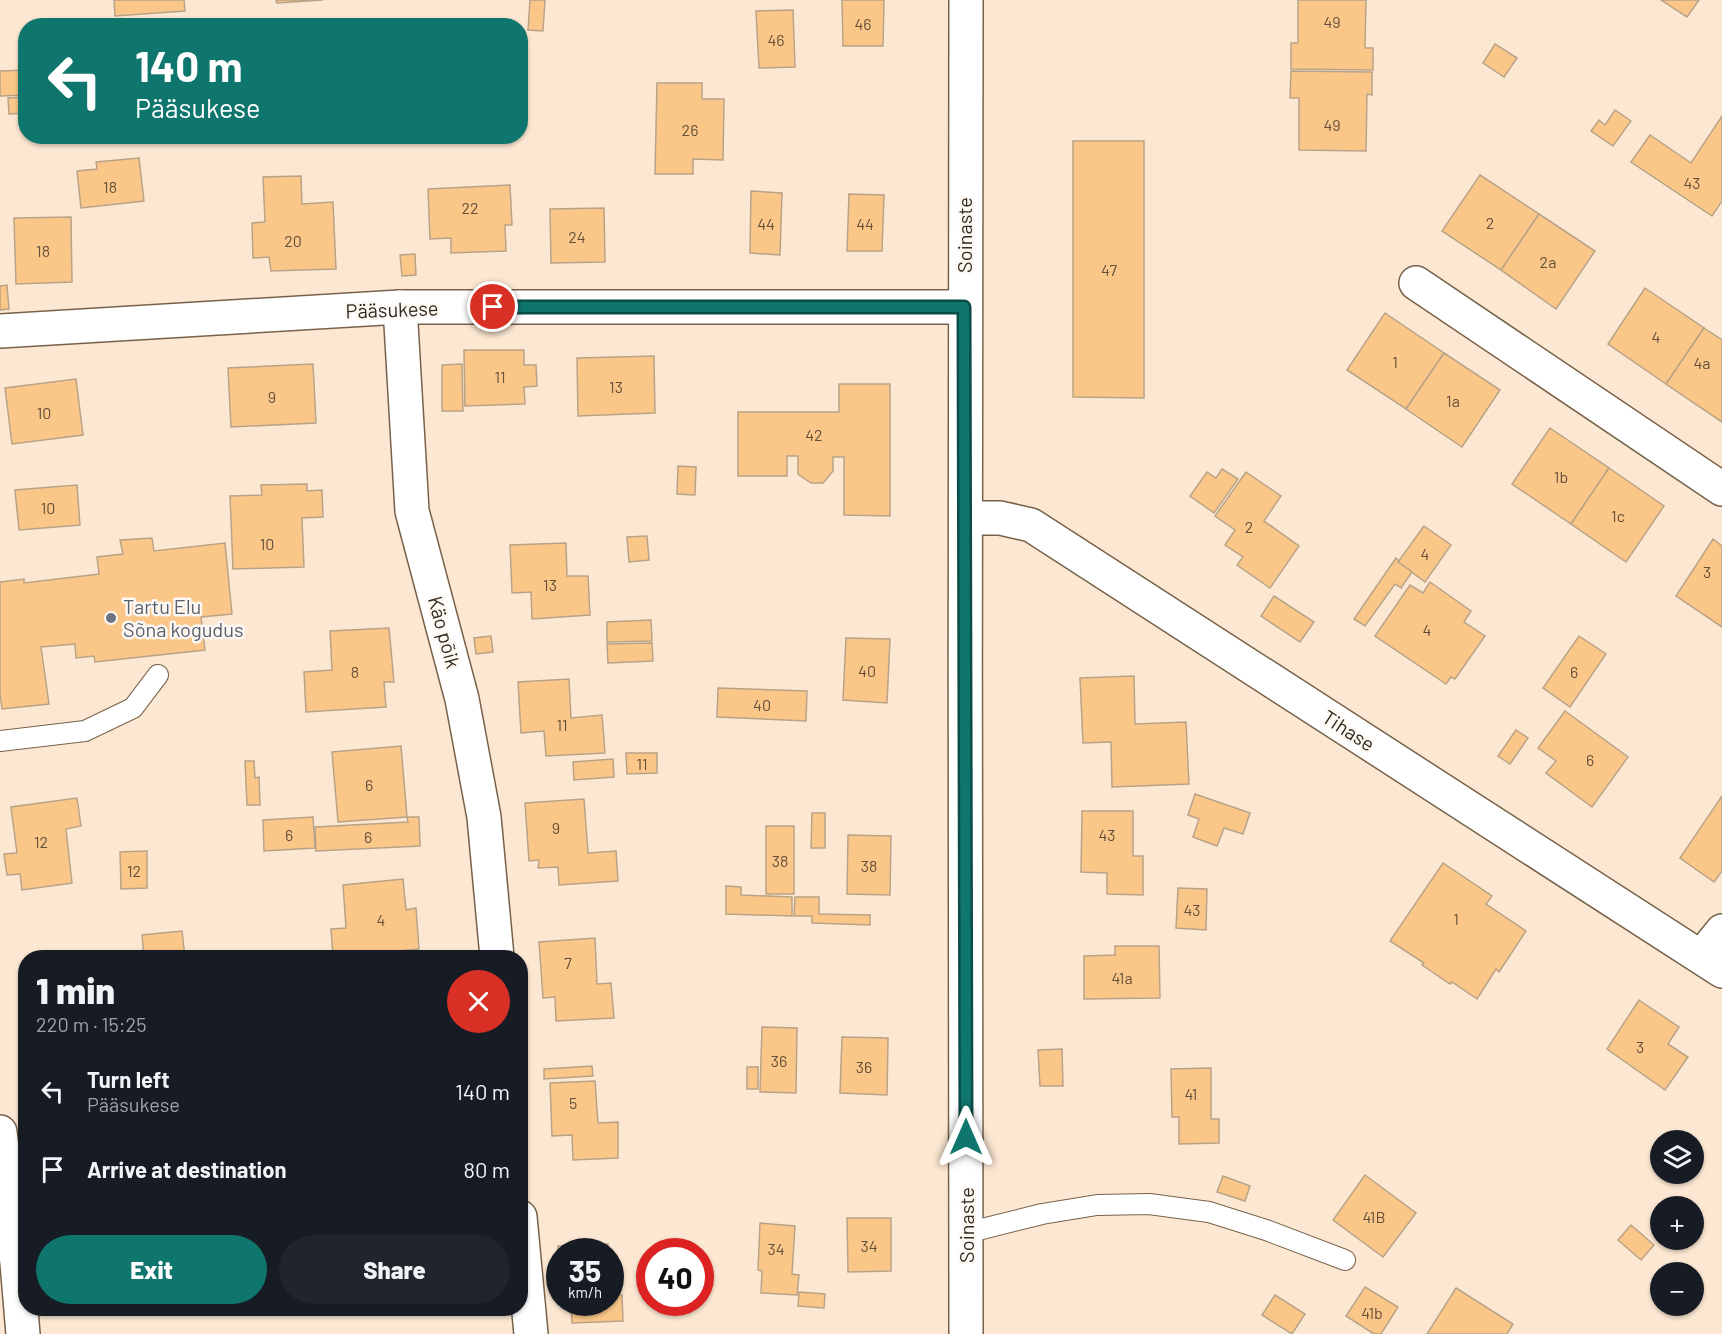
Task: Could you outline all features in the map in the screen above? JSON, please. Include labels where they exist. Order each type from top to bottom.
[{"type":"street","name":"Soinaste","points":[[966,0],[964,307],[966,1334]]},
{"type":"street","points":[[1416,283],[1722,489]]},
{"type":"street","name":"Pääsukese","points":[[0,331],[400,307],[964,307]]},
{"type":"street","name":"Käo põik","points":[[400,307],[412,511],[464,709],[484,817],[496,950]]},
{"type":"street","name":"Tihase","points":[[966,518],[1000,518],[1031,525],[1712,964]]},
{"type":"street","points":[[1712,964],[1722,931]]},
{"type":"street","points":[[0,1132],[18,1275]]},
{"type":"street","points":[[528,1302],[531,1334]]},
{"type":"street","points":[[21,1316],[23,1334]]},
{"type":"lane","points":[[0,741],[85,732],[133,708],[158,675]]},
{"type":"lane","points":[[966,1233],[1042,1214],[1097,1205],[1149,1204],[1209,1212],[1266,1230],[1345,1260]]},
{"type":"building","points":[[114,0],[184,0],[185,11],[115,16]]},
{"type":"building","points":[[276,0],[323,0],[277,3]]},
{"type":"building","points":[[530,0],[545,0],[543,31],[528,30]]},
{"type":"building","points":[[842,0],[884,0],[883,46],[843,46]]},
{"type":"building","points":[[1298,0],[1366,0],[1365,48],[1373,48],[1373,70],[1291,69],[1291,43],[1298,43]]},
{"type":"building","points":[[1661,0],[1699,0],[1687,17]]},
{"type":"building","points":[[793,10],[795,67],[759,68],[756,11]]},
{"type":"building","points":[[1495,44],[1517,58],[1504,77],[1483,63]]},
{"type":"building","points":[[18,70],[18,95],[0,96],[0,71]]},
{"type":"building","points":[[1291,71],[1372,72],[1372,95],[1367,94],[1366,151],[1299,150],[1299,98],[1290,98]]},
{"type":"building","points":[[657,83],[702,83],[702,99],[724,99],[723,160],[693,159],[693,174],[655,174]]},
{"type":"building","points":[[18,97],[18,113],[9,114],[8,98]]},
{"type":"building","points":[[1615,110],[1631,121],[1613,146],[1591,131],[1599,120],[1605,125]]},
{"type":"building","points":[[1722,116],[1722,201],[1712,216],[1631,162],[1650,135],[1691,163]]},
{"type":"building","points":[[1073,141],[1144,141],[1144,398],[1073,397]]},
{"type":"building","points":[[139,158],[144,201],[81,208],[77,171],[97,169],[96,162]]},
{"type":"building","points":[[1480,175],[1539,214],[1501,270],[1442,231]]},
{"type":"building","points":[[301,176],[302,204],[333,202],[336,269],[271,271],[269,257],[253,258],[252,223],[265,222],[263,177]]},
{"type":"building","points":[[510,185],[512,225],[505,225],[506,251],[451,253],[451,238],[430,239],[428,189]]},
{"type":"building","points":[[751,191],[782,193],[780,255],[750,253]]},
{"type":"building","points":[[849,194],[884,195],[882,251],[847,251]]},
{"type":"building","points":[[604,208],[605,262],[551,263],[550,209]]},
{"type":"building","points":[[1539,214],[1595,251],[1556,309],[1501,270]]},
{"type":"building","points":[[71,217],[72,282],[16,284],[14,218]]},
{"type":"building","points":[[415,254],[416,275],[402,276],[400,255]]},
{"type":"building","points":[[7,285],[9,309],[0,310],[0,286]]},
{"type":"building","points":[[1645,288],[1704,328],[1666,384],[1608,344]]},
{"type":"building","points":[[1385,313],[1444,353],[1406,409],[1347,370]]},
{"type":"building","points":[[1704,328],[1722,340],[1722,422],[1666,384]]},
{"type":"building","points":[[464,350],[524,350],[524,365],[536,365],[537,386],[524,387],[525,404],[465,406]]},
{"type":"building","points":[[1444,353],[1500,390],[1462,447],[1406,409]]},
{"type":"building","points":[[654,356],[655,413],[578,416],[577,358]]},
{"type":"building","points":[[313,364],[316,423],[231,427],[228,368]]},
{"type":"building","points":[[462,364],[463,411],[442,411],[442,365]]},
{"type":"building","points":[[76,379],[83,435],[12,444],[5,388]]},
{"type":"building","points":[[839,384],[890,384],[890,516],[844,515],[844,457],[833,457],[833,471],[823,483],[811,483],[798,474],[798,456],[787,456],[787,476],[738,476],[738,412],[839,412]]},
{"type":"building","points":[[1550,428],[1609,468],[1571,524],[1512,484]]},
{"type":"building","points":[[678,466],[696,467],[695,495],[677,494]]},
{"type":"building","points":[[1609,468],[1664,506],[1626,562],[1571,524]]},
{"type":"building","points":[[1222,469],[1238,479],[1214,513],[1190,496],[1207,472],[1216,478]]},
{"type":"building","points":[[1246,472],[1281,496],[1264,521],[1299,546],[1270,588],[1237,565],[1243,557],[1225,545],[1235,530],[1215,516]]},
{"type":"building","points":[[307,484],[307,491],[322,490],[323,517],[302,518],[304,567],[233,569],[230,496],[262,495],[261,485]]},
{"type":"building","points":[[77,485],[80,525],[19,530],[15,490]]},
{"type":"building","points":[[1424,526],[1451,545],[1425,582],[1398,562]]},
{"type":"building","points":[[647,536],[649,560],[629,562],[627,537]]},
{"type":"building","points":[[152,538],[154,551],[225,543],[232,614],[201,617],[205,650],[95,662],[94,656],[76,658],[75,644],[41,647],[49,704],[2,709],[0,582],[24,579],[24,583],[99,574],[97,557],[123,554],[120,540]]},
{"type":"building","points":[[1713,539],[1722,546],[1722,627],[1676,596]]},
{"type":"building","points":[[566,543],[567,576],[588,576],[590,615],[532,619],[531,592],[512,593],[510,545]]},
{"type":"building","points":[[1396,558],[1412,572],[1401,588],[1395,584],[1365,626],[1354,619]]},
{"type":"building","points":[[1430,582],[1471,611],[1464,622],[1485,636],[1455,679],[1451,677],[1446,684],[1375,636],[1410,585],[1423,593]]},
{"type":"building","points":[[1274,596],[1314,622],[1300,642],[1261,616]]},
{"type":"building","points":[[651,620],[652,641],[607,642],[607,622]]},
{"type":"building","points":[[389,628],[394,682],[384,682],[386,707],[306,712],[304,672],[332,670],[330,631]]},
{"type":"building","points":[[491,636],[493,652],[476,654],[474,638]]},
{"type":"building","points":[[1579,636],[1606,654],[1570,707],[1543,688]]},
{"type":"building","points":[[846,638],[890,639],[887,703],[843,700]]},
{"type":"building","points":[[652,643],[653,661],[608,663],[607,644]]},
{"type":"building","points":[[1134,676],[1135,724],[1186,722],[1189,784],[1112,787],[1111,742],[1083,743],[1080,678]]},
{"type":"building","points":[[569,679],[571,718],[602,715],[605,753],[546,756],[544,731],[521,733],[518,682]]},
{"type":"building","points":[[718,688],[807,691],[806,721],[717,717]]},
{"type":"building","points":[[1565,711],[1628,757],[1592,807],[1546,773],[1556,761],[1538,748]]},
{"type":"building","points":[[1516,730],[1528,738],[1510,764],[1498,756]]},
{"type":"building","points":[[401,746],[407,817],[338,822],[332,752]]},
{"type":"building","points":[[626,753],[657,753],[657,773],[627,774]]},
{"type":"building","points":[[613,759],[614,777],[574,780],[573,762]]},
{"type":"building","points":[[245,761],[254,761],[255,778],[259,777],[260,805],[247,805]]},
{"type":"building","points":[[1195,794],[1250,813],[1243,834],[1224,828],[1217,846],[1193,837],[1199,819],[1188,815]]},
{"type":"building","points":[[1722,796],[1722,871],[1714,882],[1680,858]]},
{"type":"building","points":[[77,798],[81,826],[66,829],[72,883],[22,890],[20,874],[7,875],[4,854],[17,853],[11,807]]},
{"type":"building","points":[[584,799],[588,853],[616,851],[618,881],[559,885],[558,867],[538,868],[539,860],[529,861],[525,803]]},
{"type":"building","points":[[1082,811],[1133,811],[1133,856],[1143,856],[1143,895],[1107,894],[1107,873],[1081,872]]},
{"type":"building","points":[[812,813],[825,813],[825,848],[811,848]]},
{"type":"building","points":[[313,817],[315,848],[264,851],[263,820]]},
{"type":"building","points":[[407,817],[419,817],[420,846],[316,851],[315,827],[408,822]]},
{"type":"building","points":[[766,826],[794,826],[794,894],[766,894]]},
{"type":"building","points":[[848,835],[891,836],[890,895],[847,894]]},
{"type":"building","points":[[147,851],[147,888],[121,889],[120,852]]},
{"type":"building","points":[[1443,863],[1492,896],[1486,904],[1526,931],[1499,972],[1496,969],[1477,999],[1452,982],[1450,984],[1422,965],[1424,963],[1390,941]]},
{"type":"building","points":[[403,879],[406,910],[416,908],[419,949],[332,950],[331,929],[346,928],[343,885]]},
{"type":"building","points":[[726,886],[741,887],[741,895],[792,897],[792,916],[726,914]]},
{"type":"building","points":[[1178,888],[1207,889],[1206,930],[1176,928]]},
{"type":"building","points":[[795,897],[819,897],[819,914],[870,915],[870,925],[812,923],[812,916],[794,916]]},
{"type":"building","points":[[182,931],[184,950],[143,950],[142,935]]},
{"type":"building","points":[[595,938],[597,984],[611,983],[614,1018],[556,1021],[555,997],[543,998],[539,942]]},
{"type":"building","points":[[1115,946],[1159,946],[1160,998],[1084,999],[1084,956],[1115,955]]},
{"type":"building","points":[[1639,1000],[1679,1027],[1668,1044],[1688,1057],[1665,1090],[1607,1049]]},
{"type":"building","points":[[762,1027],[797,1028],[796,1093],[760,1092]]},
{"type":"building","points":[[842,1037],[888,1038],[887,1095],[840,1093]]},
{"type":"building","points":[[1062,1049],[1063,1086],[1040,1086],[1038,1050]]},
{"type":"building","points":[[592,1066],[593,1076],[544,1079],[544,1069]]},
{"type":"building","points":[[747,1067],[758,1067],[758,1089],[747,1089]]},
{"type":"building","points":[[1211,1068],[1211,1119],[1219,1119],[1219,1143],[1179,1144],[1179,1117],[1172,1117],[1171,1069]]},
{"type":"building","points":[[595,1081],[598,1123],[618,1122],[618,1158],[573,1160],[572,1135],[552,1136],[550,1083]]},
{"type":"building","points":[[1365,1175],[1416,1213],[1383,1257],[1333,1220]]},
{"type":"building","points":[[1223,1176],[1250,1186],[1245,1201],[1217,1192]]},
{"type":"building","points":[[847,1218],[891,1218],[891,1271],[848,1272]]},
{"type":"building","points":[[760,1223],[795,1226],[792,1274],[799,1275],[797,1295],[761,1293],[762,1271],[758,1270]]},
{"type":"building","points":[[1631,1225],[1650,1242],[1650,1250],[1641,1260],[1618,1240]]},
{"type":"building","points":[[1365,1287],[1398,1307],[1381,1334],[1374,1334],[1346,1316]]},
{"type":"building","points":[[1456,1288],[1513,1324],[1507,1334],[1427,1334]]},
{"type":"building","points":[[799,1292],[825,1294],[824,1308],[798,1306]]},
{"type":"building","points":[[1275,1295],[1305,1314],[1292,1334],[1262,1315]]},
{"type":"building","points":[[572,1316],[623,1316],[623,1321],[572,1323]]},
{"type":"place","name":"Tartu Elu Sõna kogudus","points":[[111,618]]},
{"type":"route","points":[[493,307],[964,307],[966,1137]]}]
